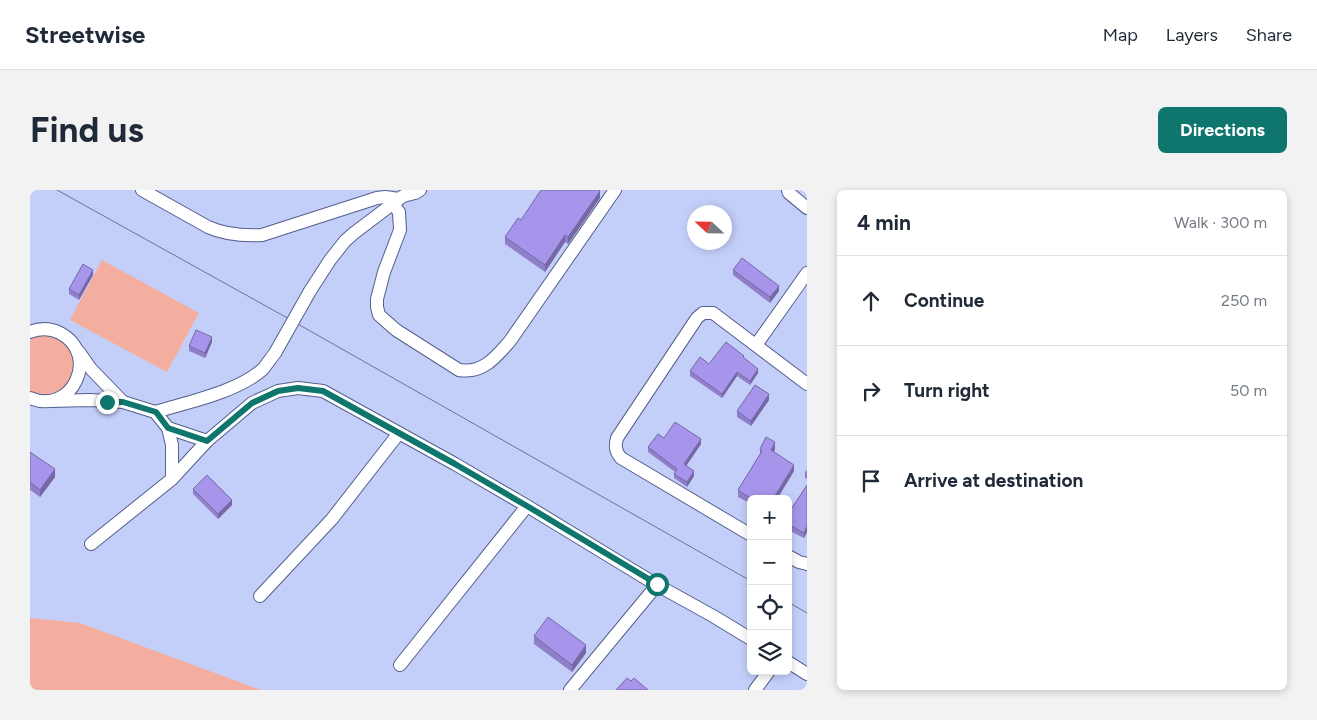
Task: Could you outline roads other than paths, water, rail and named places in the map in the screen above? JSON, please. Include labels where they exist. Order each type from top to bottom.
[{"type":"street","points":[[142,190],[208,227],[220,232],[247,236],[262,235],[377,198],[400,197],[420,190]]},
{"type":"street","points":[[400,197],[400,230],[376,299],[379,315],[396,330],[459,370],[468,372],[486,365],[510,341],[615,190]]},
{"type":"street","points":[[788,190],[807,208]]},
{"type":"street","points":[[30,398],[50,401],[90,400],[123,402],[156,412],[232,388],[264,368],[275,353],[310,291],[345,241],[400,197]]},
{"type":"street","points":[[756,345],[807,273]]},
{"type":"street","points":[[747,533],[620,458],[615,446],[617,438],[703,313],[713,313],[807,384]]},
{"type":"street","points":[[30,326],[56,331],[67,336],[91,369],[123,402]]},
{"type":"street","points":[[30,332],[44,329]]},
{"type":"street","points":[[50,401],[61,397],[70,390],[77,380],[80,369],[80,357],[75,346]]},
{"type":"street","points":[[92,544],[172,479],[207,441],[252,403],[278,391],[298,388],[323,391],[527,506],[747,637]]},
{"type":"street","points":[[156,412],[168,428],[172,445],[172,479]]},
{"type":"street","points":[[168,428],[207,441]]},
{"type":"street","points":[[260,596],[332,518],[399,433]]},
{"type":"street","points":[[400,665],[527,506]]},
{"type":"street","points":[[792,558],[807,564]]},
{"type":"street","points":[[570,690],[657,584]]},
{"type":"street","points":[[792,665],[807,674]]},
{"type":"street","points":[[755,690],[766,675]]},
{"type":"tram line","points":[[57,190],[282,315],[747,579]]},
{"type":"tram line","points":[[792,604],[807,613]]}]
